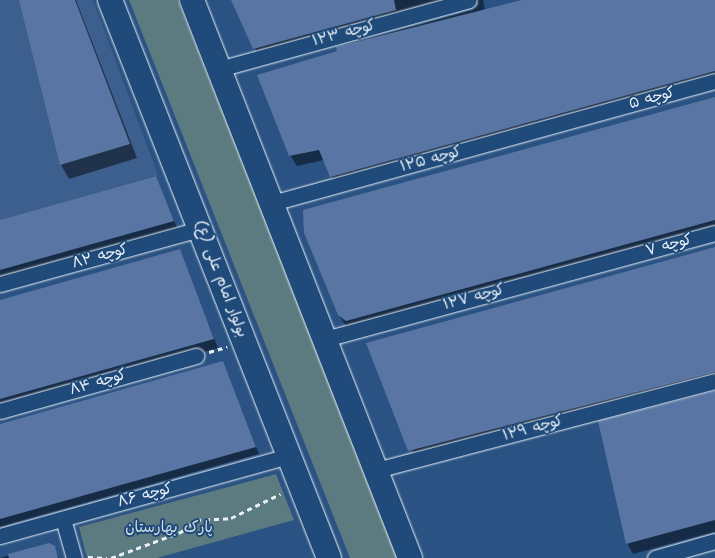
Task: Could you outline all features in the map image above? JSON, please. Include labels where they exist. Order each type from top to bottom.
[{"type":"main road","name":"بولوار امام علی (ع)","points":[[110,0],[329,558]]},
{"type":"main road","points":[[192,0],[410,558]]},
{"type":"street","name":"کوچه ۱۲۳","points":[[219,69],[469,0]]},
{"type":"street","name":"کوچه ۵","points":[[590,116],[715,82]]},
{"type":"street","name":"کوچه ۱۲۵","points":[[272,203],[590,116]]},
{"type":"street","name":"کوچه ۸۲","points":[[0,284],[200,229]]},
{"type":"street","name":"کوچه ۷","points":[[623,258],[715,233]]},
{"type":"street","name":"کوچه ۱۲۷","points":[[325,339],[623,258]]},
{"type":"street","name":"کوچه ۸۴","points":[[0,411],[196,356]]},
{"type":"street","name":"کوچه ۱۲۹","points":[[376,470],[715,381]]},
{"type":"street","name":"کوچه ۸۶","points":[[0,536],[289,456]]},
{"type":"street","points":[[64,519],[74,558]]},
{"type":"street","points":[[655,558],[715,541]]},
{"type":"path","points":[[196,356],[245,343]]},
{"type":"path","points":[[111,558],[181,532],[196,520],[242,515],[280,494]]},
{"type":"shaded area","points":[[0,0],[93,0],[158,175],[0,220]]},
{"type":"green space","points":[[129,0],[178,0],[399,558],[350,558]]},
{"type":"green space","name":"پارک بهارستان","points":[[276,474],[294,520],[157,558],[87,558],[79,527]]},
{"type":"building","points":[[19,0],[75,0],[130,144],[60,165]]},
{"type":"building","points":[[231,0],[394,0],[396,10],[253,49]]},
{"type":"building","points":[[522,0],[715,0],[715,71],[330,177],[319,150],[289,156],[257,75],[337,51],[336,47]]},
{"type":"building","points":[[715,97],[715,220],[346,321],[338,315],[304,233],[303,210]]},
{"type":"building","points":[[156,176],[174,221],[0,270],[0,220]]},
{"type":"building","points":[[715,247],[715,372],[408,451],[366,343]]},
{"type":"building","points":[[180,249],[214,339],[0,399],[0,300]]},
{"type":"building","points":[[223,361],[256,447],[0,519],[0,424]]},
{"type":"building","points":[[715,391],[715,520],[626,544],[598,421]]},
{"type":"building","points":[[49,543],[55,546],[58,558],[9,558],[8,554]]}]
